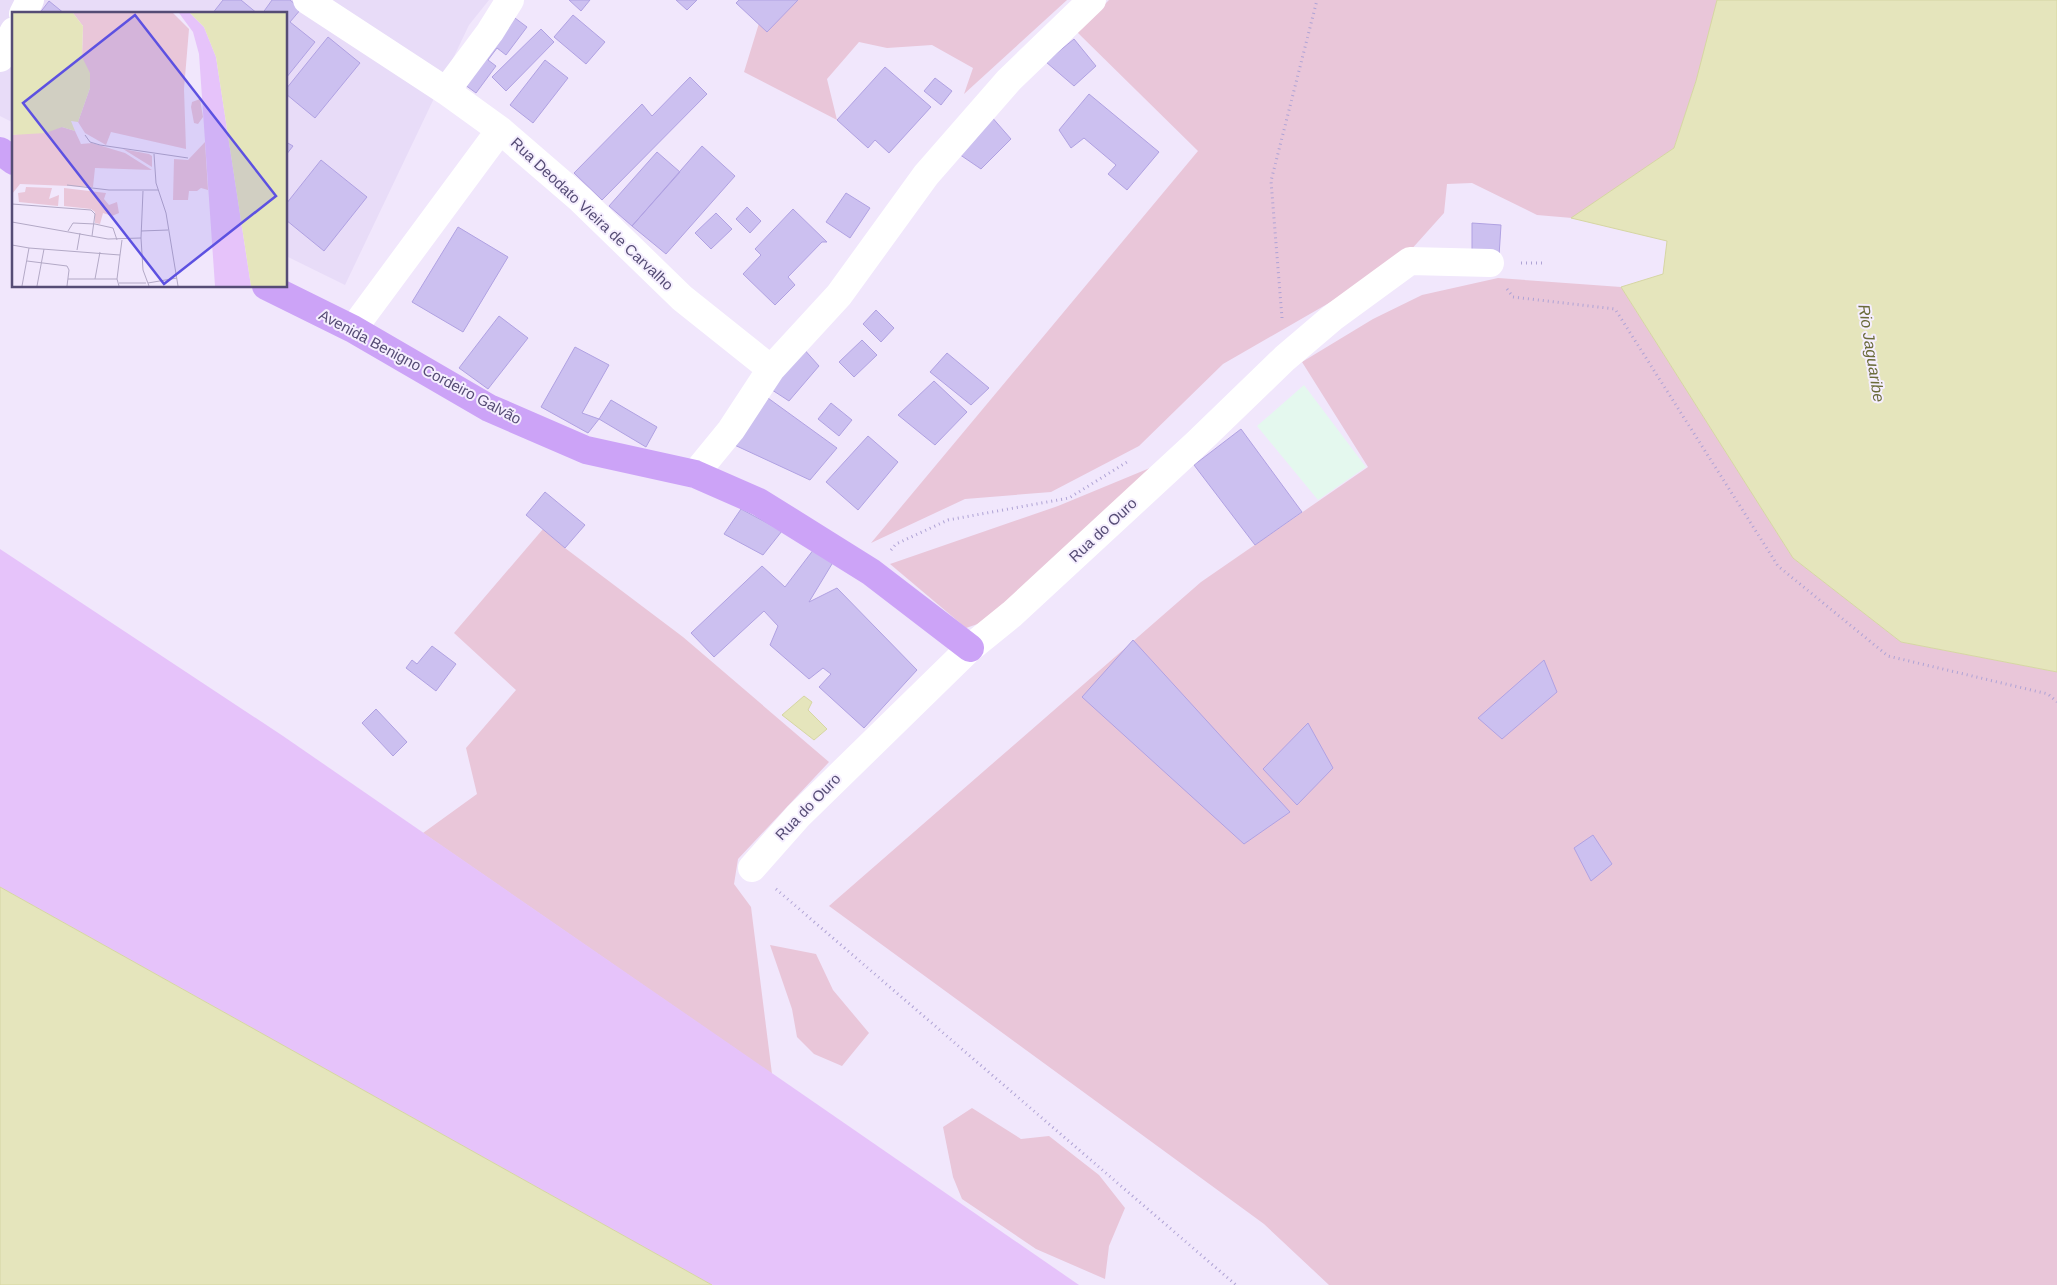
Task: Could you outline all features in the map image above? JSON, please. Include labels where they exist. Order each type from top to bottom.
[{"type":"main road","points":[[0,151],[12,160]]},
{"type":"main road","name":"Avenida Benigno Cordeiro Galvão","points":[[270,288],[353,329],[490,408],[586,450],[695,474],[759,502],[871,572],[970,648]]},
{"type":"street","points":[[24,12],[30,0]]},
{"type":"street","name":"Rua Deodato Vieira de Carvalho","points":[[307,0],[446,91],[500,130],[580,199],[682,298],[771,369]]},
{"type":"street","points":[[446,91],[490,32],[510,0]]},
{"type":"street","points":[[695,474],[731,430],[771,369],[839,295],[926,175],[963,130],[1009,80],[1092,0]]},
{"type":"street","points":[[0,58],[12,36]]},
{"type":"street","points":[[353,329],[500,130]]},
{"type":"street","name":"Rua do Ouro","points":[[752,868],[798,816],[970,648],[1012,614],[1183,457],[1285,358],[1332,318],[1410,262],[1490,264]]},
{"type":"path","points":[[1285,358],[1271,181],[1317,0]]},
{"type":"path","points":[[1490,264],[1513,297],[1615,309],[1778,566],[1888,656],[2048,694],[2057,702]]},
{"type":"path","points":[[871,572],[896,544],[948,520],[1069,498],[1133,459]]},
{"type":"path","points":[[752,868],[1236,1285]]},
{"type":"shaded area","points":[[0,0],[489,0],[469,25],[345,285],[288,257],[288,12],[12,12],[12,122],[0,116]]},
{"type":"shaded area","points":[[776,0],[1067,0],[964,94],[973,68],[932,45],[887,48],[859,42],[827,79],[837,120],[744,72],[764,7]]},
{"type":"shaded area","points":[[1109,0],[1740,0],[1696,81],[1674,148],[1572,218],[1537,215],[1472,183],[1447,184],[1444,213],[1392,271],[1348,292],[1223,364],[1139,446],[1051,492],[965,499],[871,543],[1198,151],[1077,32]]},
{"type":"shaded area","points":[[1498,278],[1621,287],[1793,558],[1901,642],[2057,672],[2057,1285],[1329,1285],[1264,1224],[829,906],[1201,582],[1368,467],[1302,362],[1373,319],[1422,295]]},
{"type":"shaded area","points":[[1304,385],[1366,467],[1318,500],[1257,426]]},
{"type":"shaded area","points":[[1174,458],[998,617],[966,628],[890,564],[1058,506]]},
{"type":"shaded area","points":[[543,529],[565,548],[683,637],[829,762],[738,859],[734,884],[751,907],[772,1074],[423,833],[477,794],[466,748],[516,690],[454,633]]},
{"type":"shaded area","points":[[770,945],[816,954],[833,990],[869,1033],[842,1066],[814,1054],[797,1037],[792,1009]]},
{"type":"shaded area","points":[[972,1108],[1021,1139],[1049,1136],[1099,1175],[1125,1208],[1109,1246],[1105,1279],[1036,1249],[962,1199],[953,1177],[943,1127]]},
{"type":"sand","points":[[0,549],[283,736],[1079,1285],[712,1285],[0,887]]},
{"type":"water","name":"Rio Jaguaribe","points":[[1717,0],[2057,0],[2057,672],[1901,642],[1793,558],[1621,287],[1663,274],[1667,241],[1571,218],[1674,148],[1696,81]]},
{"type":"water","points":[[804,696],[812,702],[808,710],[827,729],[814,740],[782,715]]},
{"type":"water","points":[[0,887],[712,1285],[0,1285]]},
{"type":"building","points":[[223,0],[241,0],[256,12],[214,12]]},
{"type":"building","points":[[272,0],[290,0],[301,9],[290,22],[315,42],[288,76],[288,12],[263,12]]},
{"type":"building","points":[[569,0],[590,0],[581,11]]},
{"type":"building","points":[[676,0],[697,0],[687,10]]},
{"type":"building","points":[[739,0],[798,0],[767,32],[736,3]]},
{"type":"building","points":[[49,1],[63,12],[41,12]]},
{"type":"building","points":[[507,12],[527,27],[506,55],[497,48],[488,60],[496,66],[476,93],[457,79]]},
{"type":"building","points":[[573,15],[605,42],[586,64],[554,37]]},
{"type":"building","points":[[541,29],[554,42],[506,91],[492,77]]},
{"type":"building","points":[[328,37],[360,63],[315,118],[288,96],[288,87]]},
{"type":"building","points":[[1074,39],[1096,66],[1074,86],[1046,62]]},
{"type":"building","points":[[545,60],[568,78],[533,123],[510,105]]},
{"type":"building","points":[[885,67],[931,107],[889,153],[875,140],[868,148],[837,120]]},
{"type":"building","points":[[690,77],[707,94],[602,200],[574,173],[642,104],[652,116]]},
{"type":"building","points":[[935,78],[952,91],[941,105],[924,91]]},
{"type":"building","points":[[1089,94],[1159,152],[1127,190],[1108,174],[1116,165],[1084,138],[1071,148],[1059,130]]},
{"type":"building","points":[[990,115],[1011,139],[981,169],[953,150]]},
{"type":"building","points":[[288,143],[293,146],[288,152]]},
{"type":"building","points":[[702,146],[735,176],[666,254],[632,226]]},
{"type":"building","points":[[657,152],[680,172],[632,226],[609,206]]},
{"type":"building","points":[[321,160],[367,197],[324,251],[288,222],[288,201]]},
{"type":"building","points":[[846,193],[870,208],[850,238],[826,222]]},
{"type":"building","points":[[747,207],[761,221],[750,233],[736,219]]},
{"type":"building","points":[[793,209],[827,242],[822,242],[788,277],[795,285],[775,305],[743,274],[761,255],[755,249]]},
{"type":"building","points":[[716,213],[732,229],[711,249],[695,233]]},
{"type":"building","points":[[1472,223],[1501,225],[1499,256],[1472,255]]},
{"type":"building","points":[[458,227],[508,257],[463,332],[412,302]]},
{"type":"building","points":[[876,310],[894,328],[881,342],[863,324]]},
{"type":"building","points":[[499,316],[528,338],[488,389],[459,368]]},
{"type":"building","points":[[862,340],[877,355],[854,377],[839,362]]},
{"type":"building","points":[[575,347],[609,365],[582,413],[599,419],[588,433],[541,407]]},
{"type":"building","points":[[802,347],[819,366],[789,401],[766,386]]},
{"type":"building","points":[[947,353],[989,388],[971,405],[930,372]]},
{"type":"building","points":[[934,381],[967,412],[935,445],[898,415]]},
{"type":"building","points":[[761,393],[837,448],[810,480],[728,442]]},
{"type":"building","points":[[611,400],[657,427],[646,447],[599,419]]},
{"type":"building","points":[[831,403],[852,420],[839,436],[818,419]]},
{"type":"building","points":[[1241,429],[1302,512],[1255,545],[1194,465]]},
{"type":"building","points":[[868,436],[898,462],[858,510],[826,482]]},
{"type":"building","points":[[545,492],[585,525],[565,548],[526,515]]},
{"type":"building","points":[[741,509],[782,531],[763,555],[724,534]]},
{"type":"building","points":[[814,549],[835,559],[809,602],[837,588],[917,670],[864,728],[819,687],[831,674],[823,668],[809,679],[770,645],[778,626],[764,611],[714,657],[691,633],[762,566],[785,587]]},
{"type":"building","points":[[1133,640],[1290,812],[1244,844],[1082,697]]},
{"type":"building","points":[[432,646],[456,664],[436,691],[406,668],[412,660],[417,664]]},
{"type":"building","points":[[1544,660],[1557,692],[1502,739],[1478,718]]},
{"type":"building","points":[[376,709],[407,742],[393,756],[362,723]]},
{"type":"building","points":[[1308,723],[1333,768],[1297,805],[1263,769]]},
{"type":"building","points":[[1593,835],[1612,864],[1591,881],[1574,848]]}]
